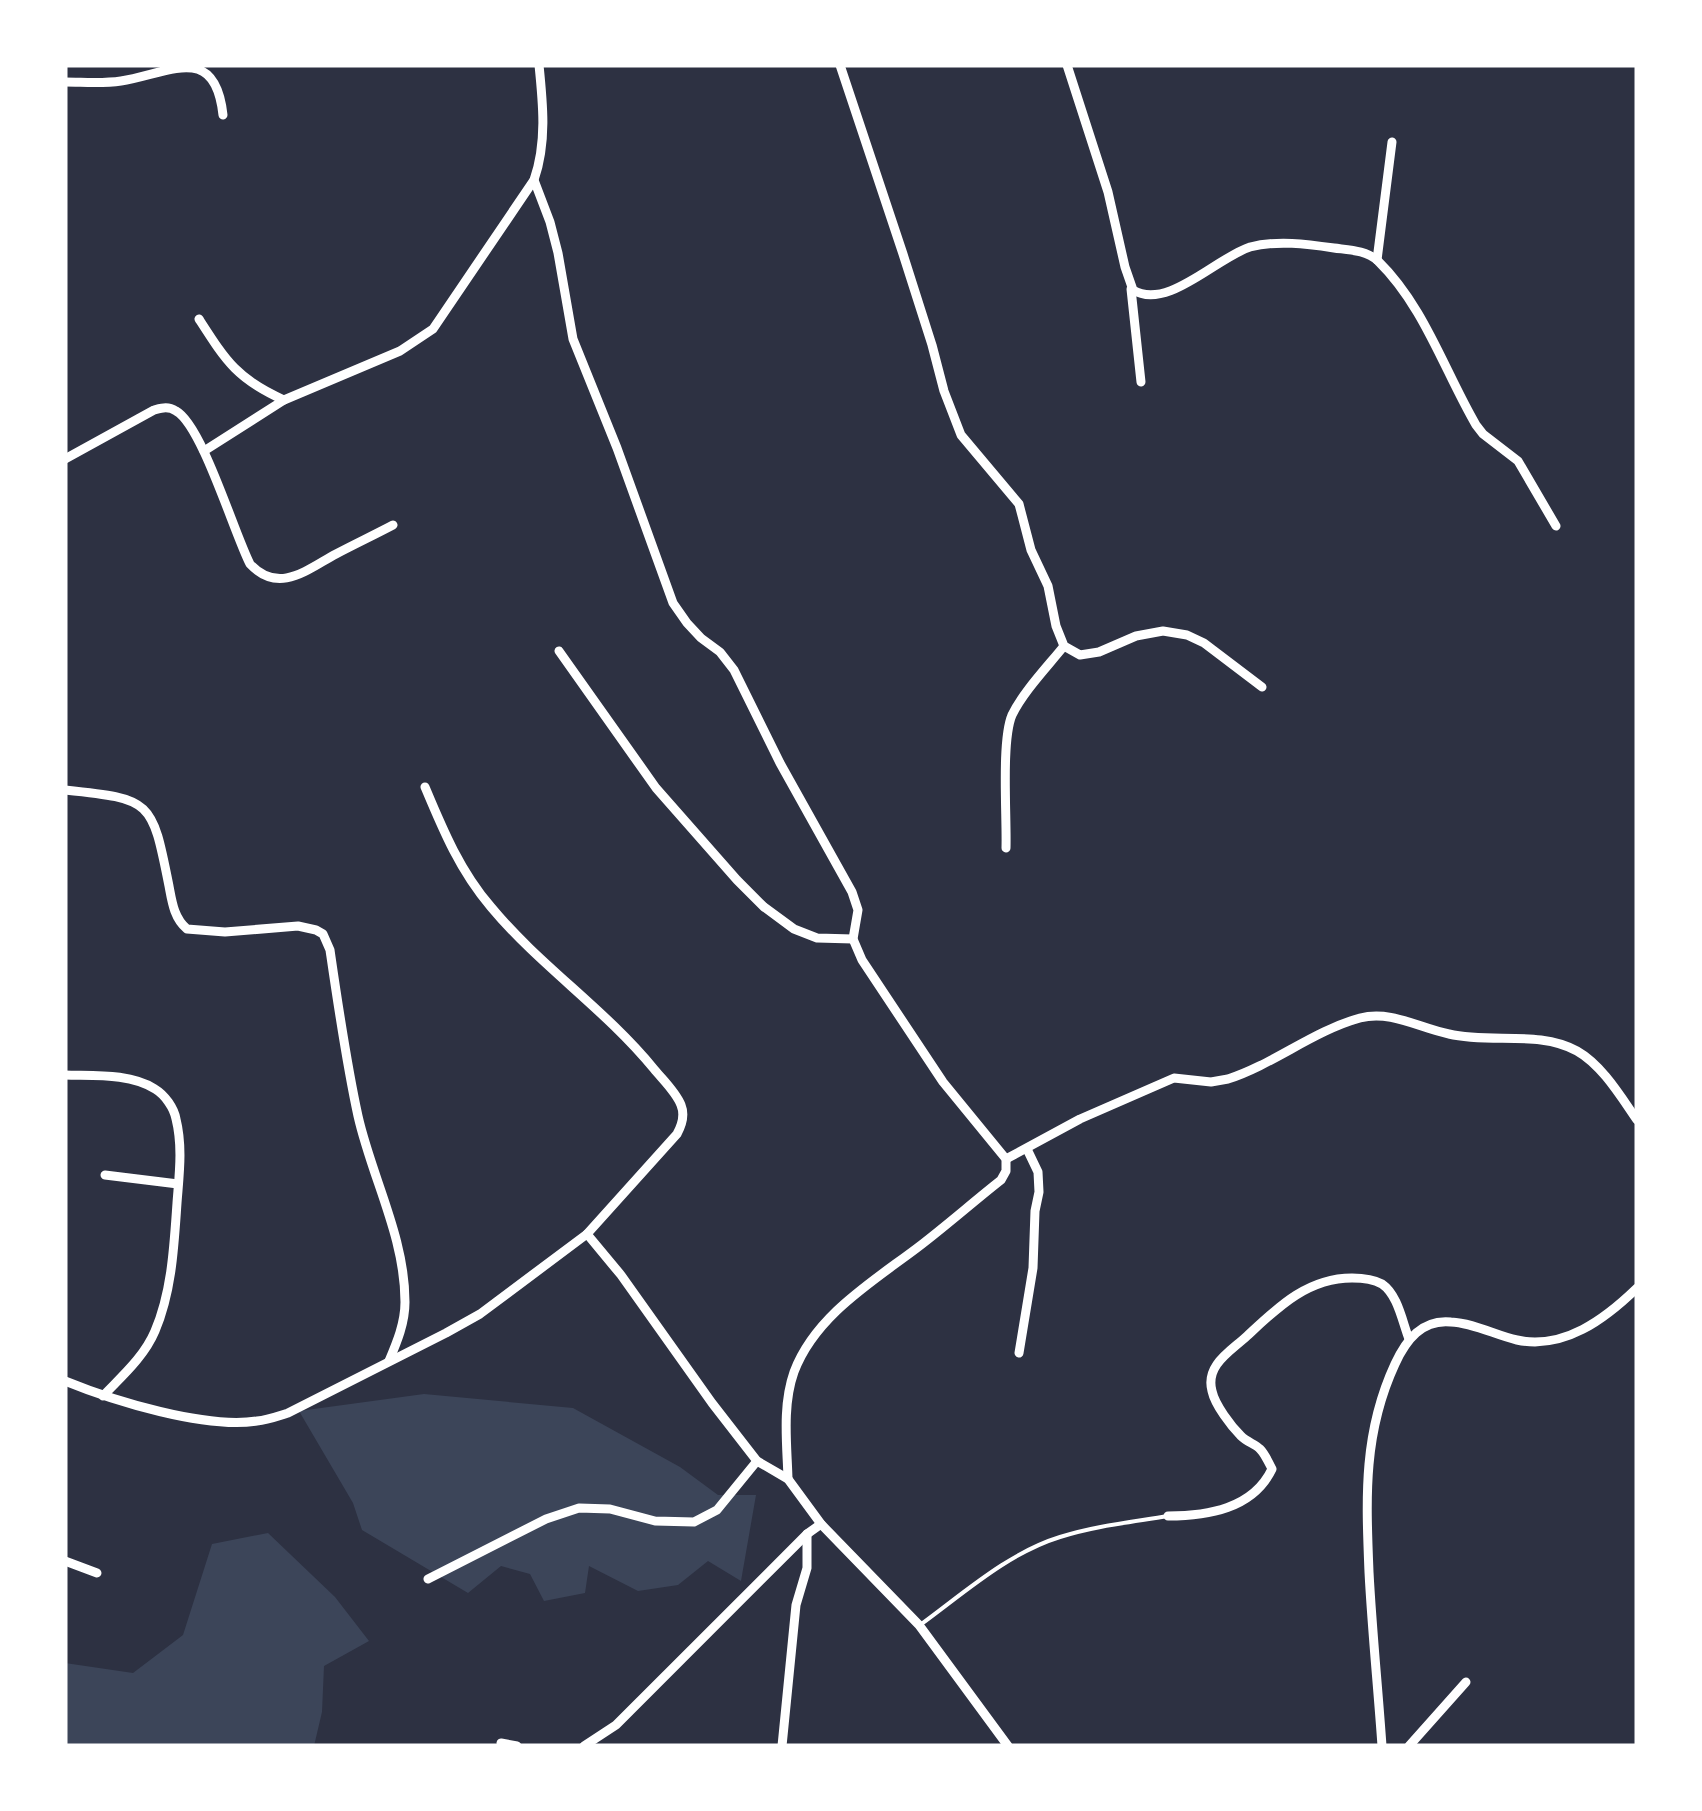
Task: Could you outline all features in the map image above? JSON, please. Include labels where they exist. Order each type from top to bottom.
[{"type":"street","points":[[204,451],[284,400],[400,351],[432,330],[534,180],[542,143],[540,65]]},
{"type":"street","points":[[840,65],[944,391],[961,434],[1019,504],[1064,646],[1080,655],[1162,630],[1187,634],[1262,687]]},
{"type":"street","points":[[1066,65],[1108,192],[1130,286],[1141,382]]},
{"type":"street","points":[[65,82],[120,81],[172,69],[198,69],[206,72],[217,86],[223,115]]},
{"type":"street","points":[[1377,260],[1392,142]]},
{"type":"street","points":[[534,180],[558,253],[574,339],[672,603],[734,670],[780,764],[857,902],[852,939],[862,960],[943,1082],[1006,1159],[1002,1180],[877,1278],[814,1334],[792,1376],[786,1418],[788,1479]]},
{"type":"street","points":[[1130,286],[1138,294],[1158,296],[1230,255],[1268,244],[1348,250],[1377,260],[1411,302],[1476,425],[1518,461],[1556,526]]},
{"type":"street","points":[[200,319],[238,373],[284,400]]},
{"type":"street","points":[[65,459],[132,420],[163,408],[181,414],[204,451],[246,556],[256,571],[267,576],[298,576],[394,526]]},
{"type":"street","points":[[1006,848],[1010,722],[1064,646]]},
{"type":"street","points":[[559,651],[656,788],[737,880],[794,929],[816,938],[852,939]]},
{"type":"street","points":[[65,1380],[103,1396],[208,1420],[257,1422],[288,1412],[480,1314],[587,1234],[677,1134],[683,1108],[614,1025],[492,909],[469,880],[450,846],[425,787]]},
{"type":"street","points":[[65,790],[113,795],[145,808],[156,830],[174,910],[186,928],[225,932],[298,926],[326,937],[358,1115],[387,1208],[402,1274],[403,1320],[389,1360]]},
{"type":"street","points":[[1006,1159],[1080,1119],[1174,1078],[1211,1082],[1228,1079],[1320,1034],[1362,1017],[1376,1016],[1390,1016],[1452,1035],[1560,1043],[1586,1057],[1637,1120]]},
{"type":"street","points":[[65,1075],[120,1078],[155,1088],[176,1116],[179,1137],[173,1255],[161,1316],[140,1357],[103,1396]]},
{"type":"street","points":[[1019,1353],[1039,1192],[1038,1172],[1027,1149]]},
{"type":"street","points":[[106,1175],[178,1184]]},
{"type":"street","points":[[587,1234],[757,1461],[788,1479],[822,1524],[919,1626],[1008,1746]]},
{"type":"street","points":[[1168,1516],[1221,1512],[1267,1480],[1272,1469],[1260,1449],[1242,1438],[1228,1418],[1212,1393],[1211,1380],[1220,1357],[1281,1305],[1318,1284],[1348,1278],[1373,1280],[1392,1296],[1409,1339]]},
{"type":"street","points":[[1382,1746],[1371,1610],[1367,1470],[1379,1405],[1409,1339],[1424,1327],[1451,1322],[1520,1341],[1560,1339],[1604,1316],[1637,1288]]},
{"type":"street","points":[[428,1578],[566,1510],[610,1509],[655,1521],[694,1522],[717,1510],[757,1461]]},
{"type":"street","points":[[584,1746],[616,1725],[807,1534],[822,1524]]},
{"type":"street","points":[[782,1746],[796,1605],[807,1568],[807,1534]]},
{"type":"street","points":[[65,1561],[97,1573]]},
{"type":"street","points":[[1409,1746],[1466,1682]]},
{"type":"street","points":[[500,1743],[517,1746]]},
{"type":"lane","points":[[919,1626],[1034,1547],[1074,1533],[1168,1516]]},
{"type":"shaded area","points":[[424,1394],[573,1408],[680,1467],[718,1495],[756,1495],[741,1581],[708,1561],[678,1585],[638,1591],[589,1566],[585,1593],[544,1601],[530,1574],[501,1566],[468,1593],[362,1530],[353,1503],[299,1411]]},
{"type":"shaded area","points":[[268,1533],[335,1597],[369,1641],[324,1666],[322,1712],[314,1746],[65,1746],[65,1663],[133,1673],[183,1635],[212,1544]]}]
